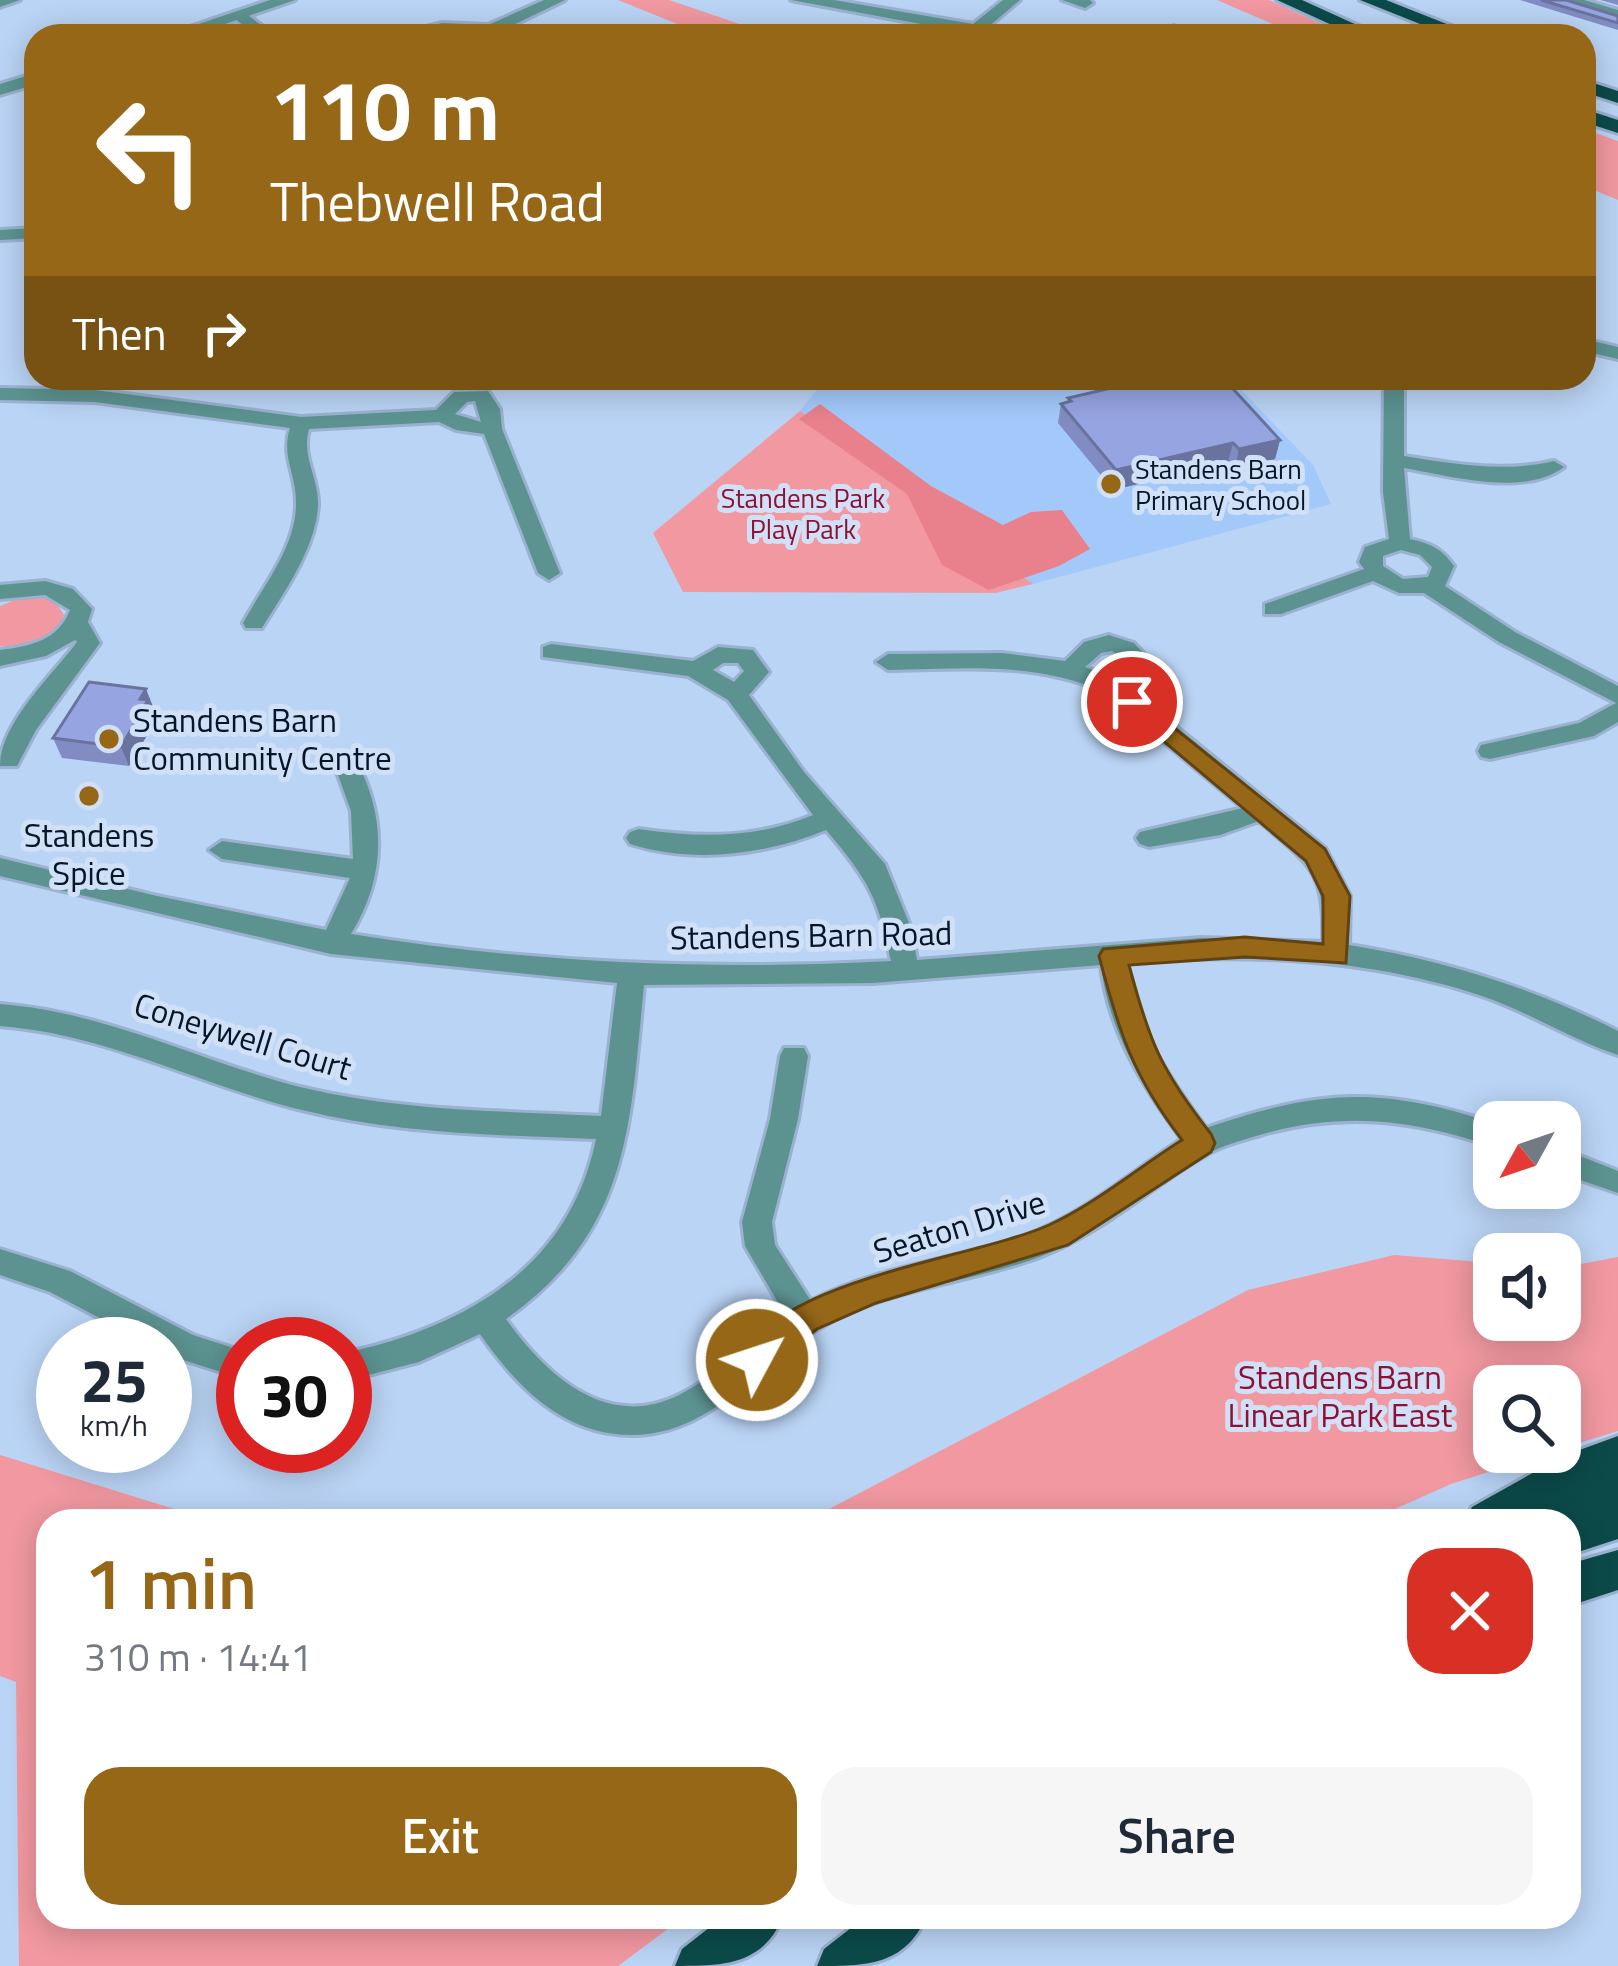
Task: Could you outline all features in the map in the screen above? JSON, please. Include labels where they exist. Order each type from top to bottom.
[{"type":"highway","points":[[1286,0],[1343,24]]},
{"type":"highway","points":[[1354,0],[1415,24]]},
{"type":"highway","points":[[1369,0],[1435,24]]},
{"type":"highway","points":[[1507,1509],[1577,1469],[1618,1455]]},
{"type":"highway","points":[[1549,1509],[1618,1488]]},
{"type":"highway","points":[[1581,1531],[1618,1520]]},
{"type":"highway","points":[[1581,1584],[1618,1570]]},
{"type":"highway","points":[[1581,1589],[1618,1591]]},
{"type":"highway","points":[[699,1966],[745,1929]]},
{"type":"highway","points":[[841,1966],[888,1929]]},
{"type":"street","points":[[0,2],[12,0]]},
{"type":"street","points":[[210,24],[286,0]]},
{"type":"street","points":[[504,24],[553,1],[578,0]]},
{"type":"street","points":[[800,0],[857,4],[963,24]]},
{"type":"street","points":[[982,24],[1012,0]]},
{"type":"street","points":[[1568,0],[1618,14]]},
{"type":"street","points":[[238,15],[250,24]]},
{"type":"street","points":[[916,24],[922,16]]},
{"type":"street","points":[[1394,390],[1394,492],[1400,543]]},
{"type":"street","points":[[0,394],[95,396],[301,423],[442,416],[463,426],[492,429]]},
{"type":"street","points":[[442,416],[461,396],[481,394],[549,573]]},
{"type":"street","points":[[254,623],[303,528],[307,495],[293,451],[301,423]]},
{"type":"street","points":[[1397,461],[1467,472],[1532,474],[1554,467]]},
{"type":"street","points":[[1429,586],[1443,575],[1438,557],[1400,543],[1373,552],[1370,562],[1375,573],[1400,586],[1429,586],[1507,637],[1618,696]]},
{"type":"street","points":[[1273,609],[1375,573]]},
{"type":"street","points":[[0,592],[34,587],[64,592],[81,609],[77,623],[52,646],[0,658]]},
{"type":"street","points":[[8,760],[26,726],[89,643],[77,623]]},
{"type":"street","points":[[1072,668],[1095,645],[1111,642],[1127,647],[1134,656],[1112,686]]},
{"type":"street","points":[[551,652],[696,670],[736,694],[761,735],[862,851],[887,892],[906,971]]},
{"type":"street","points":[[696,670],[718,655],[745,656],[758,672],[736,694]]},
{"type":"street","points":[[888,662],[1040,663],[1072,668],[1112,686],[1316,855],[1329,878],[1339,917],[1336,956]]},
{"type":"street","points":[[1490,752],[1586,730],[1618,710]]},
{"type":"street","points":[[331,944],[350,916],[370,839],[368,812],[346,764]]},
{"type":"street","points":[[1149,838],[1220,826],[1264,810]]},
{"type":"street","points":[[639,838],[692,846],[753,846],[830,818]]},
{"type":"street","points":[[222,850],[363,870]]},
{"type":"street","name":"Standens Barn Road","points":[[0,867],[331,944],[470,962],[632,974],[906,971],[1245,947],[1336,956],[1499,992],[1618,1044]]},
{"type":"street","points":[[1113,956],[1136,1044],[1161,1090],[1201,1143]]},
{"type":"street","points":[[372,1362],[487,1318],[576,1233],[599,1183],[632,974]]},
{"type":"street","name":"Coneywell Court","points":[[0,1016],[78,1023],[299,1098],[416,1119],[610,1129]]},
{"type":"street","points":[[794,1056],[784,1119],[757,1222],[760,1246],[806,1319]]},
{"type":"street","name":"Seaton Drive","points":[[487,1318],[517,1362],[557,1398],[602,1417],[648,1417],[718,1392],[806,1319],[870,1291],[1058,1236],[1201,1143],[1295,1112],[1352,1102],[1420,1109],[1473,1128]]},
{"type":"street","points":[[1581,1169],[1614,1182]]},
{"type":"street","points":[[0,1262],[59,1280],[185,1347],[216,1357]]},
{"type":"shaded area","name":"Standens Barn Primary School","points":[[817,390],[1241,390],[1313,465],[1331,504],[1033,584],[800,411]]},
{"type":"shaded area","points":[[820,404],[931,486],[1003,525],[1031,512],[1062,510],[1090,549],[1059,566],[989,590],[942,565],[907,494],[799,419]]},
{"type":"green space","points":[[618,0],[669,0],[740,24],[677,24]]},
{"type":"green space","points":[[1217,0],[1269,0],[1322,24],[1272,24]]},
{"type":"green space","points":[[1596,133],[1618,141],[1618,200],[1596,191]]},
{"type":"green space","name":"Standens Park Play Park","points":[[800,411],[1033,584],[995,593],[683,592],[653,533]]},
{"type":"green space","points":[[20,598],[55,601],[64,615],[54,632],[29,645],[0,646],[0,606]]},
{"type":"green space","name":"Standens Barn Linear Park East","points":[[1394,1255],[1473,1261],[1473,1341],[1581,1341],[1581,1264],[1618,1257],[1618,1431],[1581,1442],[1581,1365],[1473,1365],[1473,1473],[1485,1473],[1395,1509],[829,1509],[1248,1290]]},
{"type":"green space","points":[[0,1455],[36,1466],[36,1473],[58,1473],[174,1509],[36,1509],[36,1929],[668,1929],[618,1966],[19,1966],[16,1682],[0,1676]]},
{"type":"building","points":[[1541,0],[1566,0],[1618,16],[1618,23]]},
{"type":"building","points":[[1102,390],[1234,390],[1280,440],[1239,449],[1233,443],[1116,470],[1061,404],[1071,401],[1068,398]]},
{"type":"building","points":[[89,682],[146,689],[140,699],[148,700],[121,747],[53,738]]},
{"type":"place","name":"Standens Barn Primary School","points":[[1111,484]]},
{"type":"place","name":"Standens Barn Community Centre","points":[[109,739]]},
{"type":"place","name":"Standens Spice","points":[[89,796]]},
{"type":"route","points":[[757,1360],[806,1319],[870,1291],[1058,1236],[1201,1143],[1161,1090],[1136,1044],[1113,956],[1245,947],[1336,956],[1336,896],[1316,855],[1132,702]]}]
